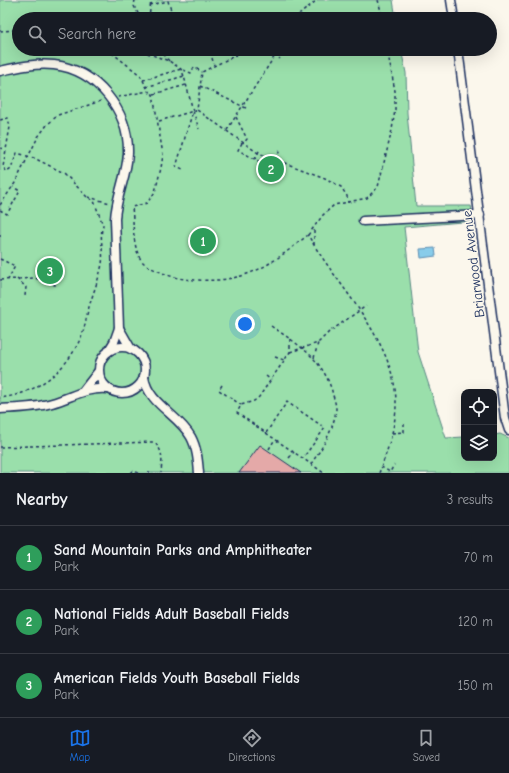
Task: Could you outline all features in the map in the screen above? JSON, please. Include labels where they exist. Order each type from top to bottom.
[{"type":"street","points":[[451,0],[453,12]]},
{"type":"street","name":"Briarwood Avenue","points":[[459,56],[508,429]]},
{"type":"street","points":[[0,71],[31,65],[55,65],[68,68],[91,80],[111,99],[123,121],[128,152],[115,214],[119,328],[114,342],[102,357],[98,372],[84,390]]},
{"type":"street","points":[[363,221],[480,215]]},
{"type":"street","points":[[119,328],[132,349],[141,356],[144,364],[144,377],[148,391],[153,398],[180,423],[191,437],[197,453],[199,473]]},
{"type":"street","points":[[109,350],[121,346],[132,349]]},
{"type":"street","points":[[98,372],[100,379],[108,389]]},
{"type":"street","points":[[130,392],[139,386],[144,377]]},
{"type":"street","points":[[0,410],[40,406],[66,398],[84,390],[108,389],[117,393],[130,392],[153,398]]},
{"type":"path","points":[[136,0],[134,6],[137,12]]},
{"type":"path","points":[[150,12],[151,0]]},
{"type":"path","points":[[302,12],[318,0]]},
{"type":"path","points":[[378,0],[381,12]]},
{"type":"path","points":[[150,5],[168,1],[172,12]]},
{"type":"path","points":[[0,31],[12,30]]},
{"type":"path","points":[[116,56],[140,75],[151,95],[186,85]]},
{"type":"path","points":[[155,56],[169,61],[181,69],[191,73],[194,67],[202,72]]},
{"type":"path","points":[[165,56],[169,61]]},
{"type":"path","points":[[202,72],[233,56]]},
{"type":"path","points":[[227,130],[275,56]]},
{"type":"path","points":[[153,94],[159,121],[163,155],[155,192],[147,203],[132,208],[135,240],[139,257],[146,265],[167,275],[190,280],[215,281],[234,278],[254,272],[276,261],[308,235],[323,215],[334,205],[367,198],[378,187],[387,152],[395,110],[395,91],[388,56]]},
{"type":"path","points":[[212,58],[214,65]]},
{"type":"path","points":[[142,81],[181,69]]},
{"type":"path","points":[[181,69],[199,129]]},
{"type":"path","points":[[197,110],[202,72]]},
{"type":"path","points":[[146,87],[184,76]]},
{"type":"path","points":[[200,86],[246,108]]},
{"type":"path","points":[[0,205],[47,125],[58,115],[111,99],[148,91]]},
{"type":"path","points":[[159,121],[197,110],[258,153],[276,159],[341,187],[347,196],[348,203]]},
{"type":"path","points":[[183,170],[176,167],[193,111]]},
{"type":"path","points":[[236,116],[246,139],[238,150],[277,171]]},
{"type":"path","points":[[0,120],[8,118],[10,126],[3,167],[7,172],[11,169],[17,153],[34,158],[64,173],[87,197],[94,202],[103,225],[100,232],[103,247],[102,262],[81,336],[70,357],[62,368],[33,388],[16,395],[0,398]]},
{"type":"path","points":[[0,148],[5,149]]},
{"type":"path","points":[[255,159],[260,149]]},
{"type":"path","points":[[276,159],[280,150],[282,151]]},
{"type":"path","points":[[0,210],[7,214],[20,191],[12,186]]},
{"type":"path","points":[[314,228],[314,245]]},
{"type":"path","points":[[308,235],[379,340],[391,375],[395,393],[395,416],[392,433],[379,473]]},
{"type":"path","points":[[0,259],[15,266],[8,280]]},
{"type":"path","points":[[0,280],[35,278],[58,286]]},
{"type":"path","points":[[17,279],[26,287],[25,296]]},
{"type":"path","points":[[324,473],[237,413],[241,405],[254,401],[259,397],[290,352],[318,343],[329,332],[366,306]]},
{"type":"path","points":[[271,326],[290,338],[314,358],[329,383],[336,406],[330,431],[324,445],[311,464]]},
{"type":"path","points":[[290,338],[290,352]]},
{"type":"path","points":[[314,358],[318,343]]},
{"type":"path","points":[[275,357],[284,360]]},
{"type":"path","points":[[266,376],[271,380]]},
{"type":"path","points":[[222,385],[218,390],[241,405]]},
{"type":"path","points":[[266,434],[287,402],[330,431]]},
{"type":"path","points":[[392,433],[404,432],[404,424]]},
{"type":"path","points":[[304,458],[325,428]]},
{"type":"path","points":[[269,449],[275,439]]},
{"type":"path","points":[[0,447],[153,442],[159,445],[162,454],[161,473]]},
{"type":"path","points":[[289,458],[294,452]]},
{"type":"path","points":[[381,467],[390,472],[394,465]]},
{"type":"path","points":[[131,473],[133,471],[139,473]]},
{"type":"green space","points":[[0,0],[393,0],[395,12],[12,12],[12,56],[402,56],[406,73],[407,113],[416,206],[471,206],[474,221],[404,227],[418,352],[446,438],[461,437],[461,461],[497,461],[497,434],[500,434],[509,438],[509,473],[0,473]]},
{"type":"water","points":[[435,248],[436,256],[421,258],[420,249]]},
{"type":"building","points":[[260,445],[301,473],[239,473]]},
{"type":"place","name":"National Fields Adult Baseball Fields","points":[[271,169]]},
{"type":"place","name":"Sand Mountain Parks and Amphitheater","points":[[203,241]]},
{"type":"place","name":"American Fields Youth Baseball Fields","points":[[50,271]]}]
